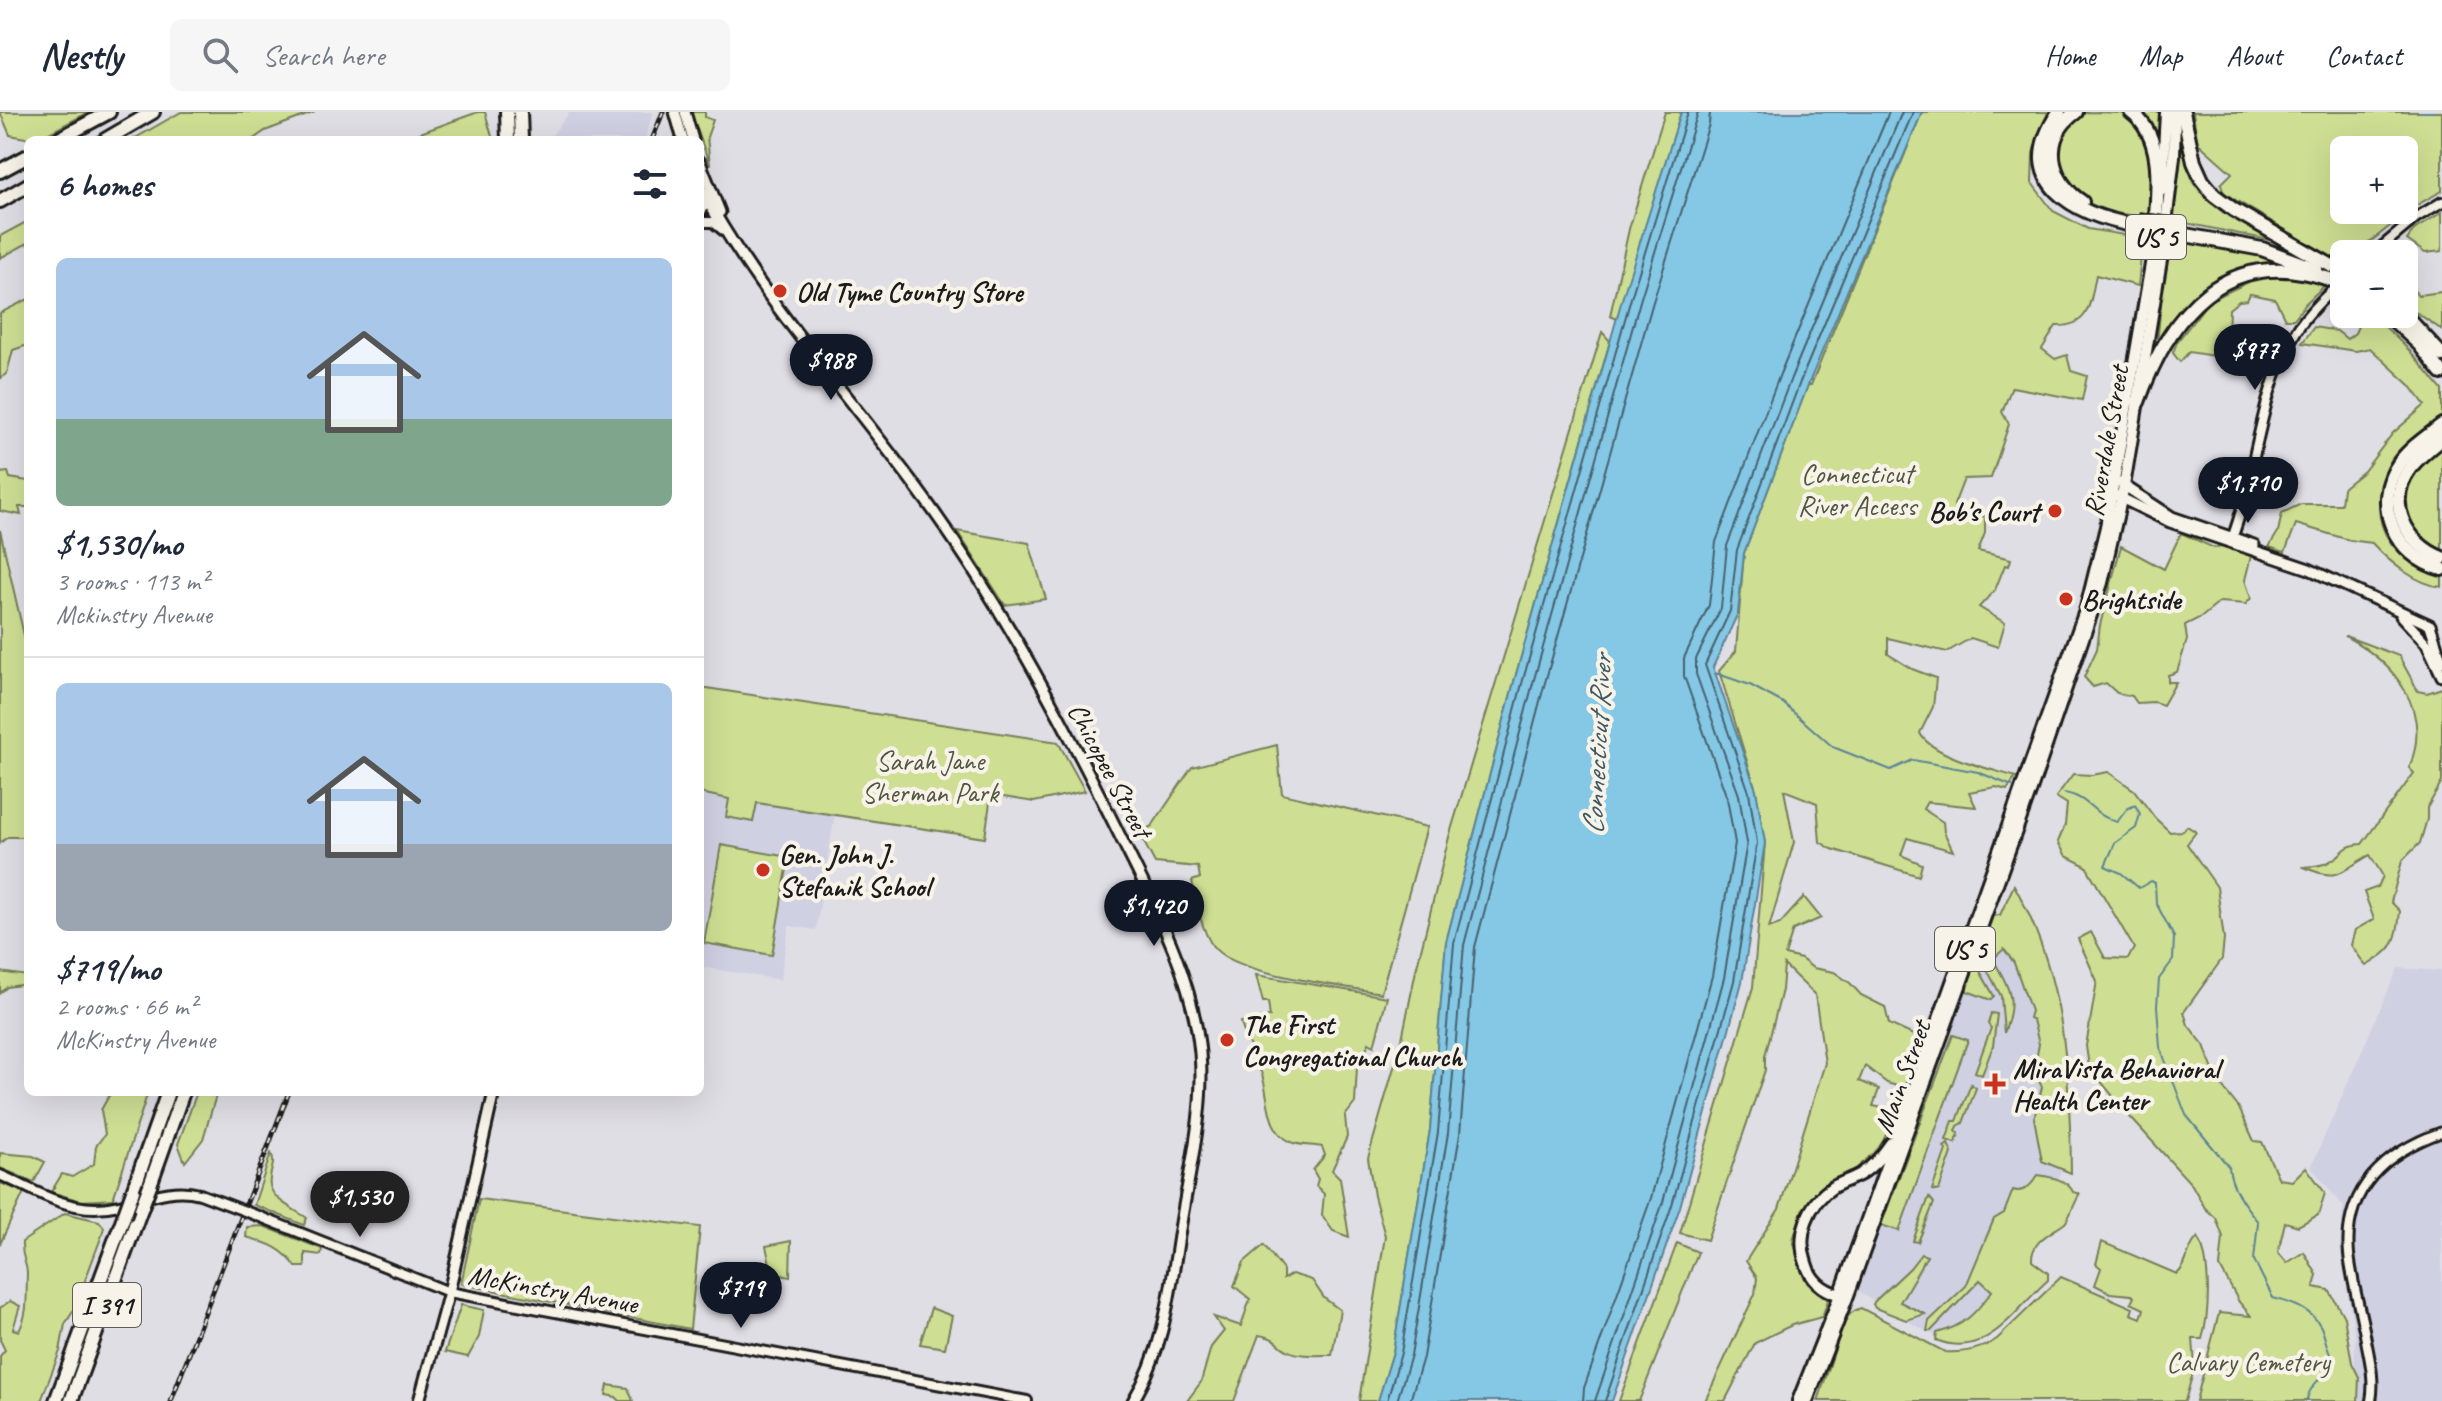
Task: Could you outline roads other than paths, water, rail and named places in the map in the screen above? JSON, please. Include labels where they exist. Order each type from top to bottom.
[{"type":"highway","points":[[64,136],[109,112]]},
{"type":"highway","points":[[112,136],[153,112]]},
{"type":"highway","points":[[507,112],[508,136]]},
{"type":"highway","points":[[520,112],[521,136]]},
{"type":"highway","points":[[2059,112],[2049,128],[2043,149],[2044,166],[2053,187],[2068,203],[2090,215],[2275,245],[2324,262]]},
{"type":"highway","points":[[2076,112],[2061,126],[2054,142],[2052,162],[2061,183],[2073,196],[2090,206],[2137,223]]},
{"type":"highway","points":[[2131,112],[2146,127],[2154,149],[2154,247]]},
{"type":"highway","points":[[2183,112],[2194,162],[2202,180],[2214,195],[2330,268]]},
{"type":"highway","points":[[0,171],[24,158]]},
{"type":"highway","points":[[0,201],[24,187]]},
{"type":"highway","points":[[2181,230],[2262,249],[2330,273]]},
{"type":"highway","points":[[2138,402],[2165,341],[2187,311],[2214,288],[2235,277],[2266,269],[2330,276]]},
{"type":"highway","points":[[2418,325],[2442,341]]},
{"type":"highway","points":[[2402,328],[2442,373]]},
{"type":"highway","points":[[2416,328],[2442,355]]},
{"type":"highway","points":[[2442,425],[2402,459],[2392,477],[2387,498],[2390,521],[2402,544],[2417,559],[2442,569]]},
{"type":"highway","points":[[2442,438],[2407,471],[2398,501],[2401,520],[2411,537],[2442,558]]},
{"type":"highway","name":"I 391","points":[[56,1401],[167,1096]]},
{"type":"highway","name":"I 391","points":[[71,1401],[182,1096]]},
{"type":"main road","points":[[675,112],[682,136]]},
{"type":"main road","points":[[685,112],[692,136]]},
{"type":"main road","name":"Riverdale Street","points":[[2119,492],[2113,479],[2154,247],[2164,170],[2166,112]]},
{"type":"main road","name":"Riverdale Street","points":[[2034,768],[2119,492],[2138,402],[2169,206],[2175,112]]},
{"type":"main road","name":"Chicopee Street","points":[[704,172],[729,238]]},
{"type":"main road","name":"Chicopee Street","points":[[704,201],[758,282],[930,506],[991,599],[1108,812],[1147,892],[1186,985],[1200,1053],[1198,1115],[1164,1322],[1149,1372],[1133,1401]]},
{"type":"main road","points":[[2119,492],[2172,517],[2287,558],[2435,630]]},
{"type":"main road","points":[[2389,607],[2424,639],[2442,676]]},
{"type":"main road","points":[[2424,639],[2435,630]]},
{"type":"main road","points":[[2435,630],[2442,662]]},
{"type":"main road","name":"Main Street","points":[[1796,1401],[1840,1295],[2034,768]]},
{"type":"main road","name":"Main Street","points":[[1807,1401],[1847,1298],[2034,768]]},
{"type":"main road","points":[[419,1401],[449,1292],[493,1096]]},
{"type":"main road","points":[[1840,1295],[1820,1286],[1808,1270],[1802,1246],[1806,1221],[1819,1198],[1871,1166],[1899,1132]]},
{"type":"street","points":[[2390,240],[2417,217],[2442,202]]},
{"type":"street","points":[[704,223],[718,225],[729,238]]},
{"type":"street","points":[[2232,540],[2287,346],[2330,288]]},
{"type":"street","points":[[2371,1401],[2371,1366],[2349,1255],[2349,1232],[2357,1202],[2371,1177],[2395,1153],[2417,1141],[2442,1135]]},
{"type":"street","name":"McKinstry Avenue","points":[[0,1175],[61,1202],[91,1208],[114,1206],[162,1192],[182,1190],[258,1216],[449,1292],[1027,1401]]},
{"type":"water","name":"Connecticut River","points":[[1681,112],[1922,112],[1808,385],[1744,553],[1738,613],[1713,667],[1756,790],[1765,843],[1742,982],[1680,1207],[1612,1401],[1378,1401],[1393,1352],[1430,1130],[1446,942],[1515,678],[1623,296]]},
{"type":"waterway","points":[[2420,112],[2433,112]]},
{"type":"waterway","points":[[1715,673],[1750,685],[1783,703],[1833,747],[1891,770],[1913,760],[1978,772],[2012,786]]},
{"type":"waterway","points":[[2064,793],[2080,798],[2102,816],[2117,822],[2127,809],[2135,805],[2140,814],[2136,828],[2115,843],[2105,866],[2121,873],[2139,888],[2151,881],[2155,883],[2156,903],[2174,937],[2173,960],[2159,979],[2160,1047],[2186,1115],[2229,1167],[2236,1190],[2258,1222],[2254,1260],[2273,1298],[2307,1311],[2321,1327],[2334,1363],[2311,1389],[2309,1401]]},
{"type":"railway","points":[[654,136],[663,112]]},
{"type":"railway","points":[[171,1401],[287,1096]]},
{"type":"place","name":"Old Tyme Country Store","points":[[780,291]]},
{"type":"place","name":"Bob's Court","points":[[2055,511]]},
{"type":"place","name":"Brightside","points":[[2066,599]]},
{"type":"place","name":"Gen. John J. Stefanik School","points":[[763,870]]},
{"type":"place","name":"The First Congregational Church","points":[[1227,1040]]},
{"type":"place","name":"MiraVista Behavioral Health Center","points":[[1995,1084]]},
{"type":"park label","name":"Connecticut River Access","points":[[1857,489]]},
{"type":"park label","name":"Sarah Jane Sherman Park","points":[[930,776]]},
{"type":"park label","name":"Calvary Cemetery","points":[[2248,1361]]}]
